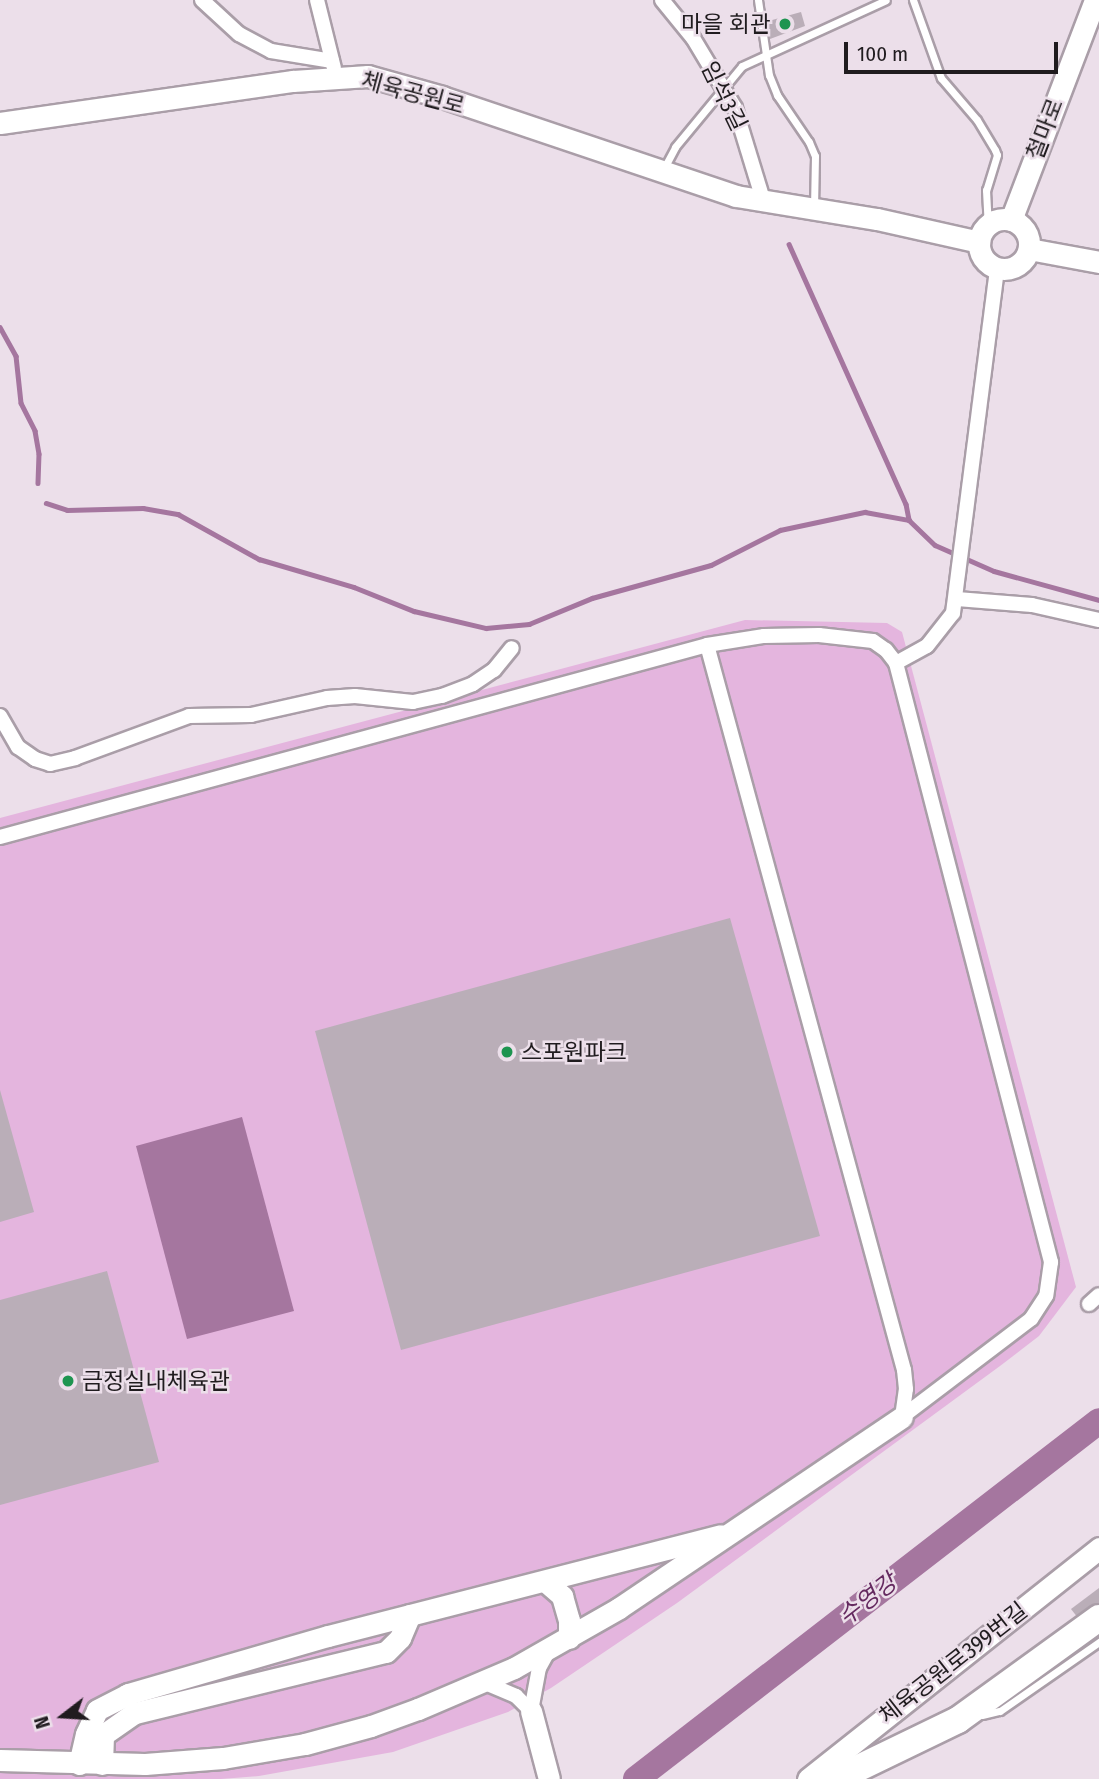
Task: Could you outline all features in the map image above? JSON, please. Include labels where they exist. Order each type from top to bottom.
[{"type":"highway","points":[[836,1779],[958,1720],[1099,1618]]},
{"type":"street","points":[[202,0],[239,34],[271,51],[334,69],[317,0]]},
{"type":"street","name":"임석3길","points":[[662,0],[693,38],[724,87],[741,126],[764,203]]},
{"type":"street","name":"철마로","points":[[1011,220],[1095,9]]},
{"type":"street","name":"체육공원로","points":[[0,123],[334,69],[430,94],[662,172],[764,203],[983,233]]},
{"type":"street","points":[[999,219],[1011,220],[1027,234],[1028,249],[1019,264],[1009,269],[997,268],[984,258],[983,233],[999,219]]},
{"type":"street","points":[[1028,249],[1099,262]]},
{"type":"street","points":[[896,663],[928,646],[953,613],[997,268]]},
{"type":"street","points":[[957,594],[1099,620]]},
{"type":"street","points":[[0,837],[706,645],[764,636],[819,635],[873,641],[886,650],[896,663],[1051,1262],[1046,1296],[1031,1319],[902,1417],[739,1530],[569,1638],[483,1682],[371,1726],[305,1744],[210,1759],[102,1764],[0,1760]]},
{"type":"street","points":[[706,645],[904,1370],[906,1389],[902,1417]]},
{"type":"street","points":[[0,716],[18,747],[35,759],[50,764],[75,758],[189,716],[251,715],[327,698],[355,696],[413,702],[442,696],[473,684],[494,670],[512,648]]},
{"type":"street","points":[[79,1764],[86,1734],[97,1710],[128,1694],[301,1643],[739,1530]]},
{"type":"street","name":"체육공원로399번길","points":[[808,1779],[1099,1548]]},
{"type":"street","points":[[545,1581],[562,1597],[569,1620],[569,1638]]},
{"type":"street","points":[[102,1764],[103,1735],[135,1713],[386,1652],[400,1638],[410,1615]]},
{"type":"street","points":[[549,1779],[531,1711],[539,1668],[550,1648]]},
{"type":"street","points":[[483,1682],[516,1696],[531,1711]]},
{"type":"lane","points":[[758,0],[767,67],[778,95],[809,142],[815,156],[813,211]]},
{"type":"lane","points":[[662,172],[675,147],[742,66],[767,52],[886,0]]},
{"type":"lane","points":[[913,0],[941,78],[977,120],[995,150],[996,159],[986,190],[983,233]]},
{"type":"lane","points":[[958,1720],[1000,1711],[1099,1642]]},
{"type":"shaded area","name":"스포원파크","points":[[745,620],[887,623],[902,632],[1076,1287],[1039,1336],[1000,1366],[677,1603],[551,1688],[508,1712],[393,1752],[259,1776],[221,1779],[0,1779],[0,818]]},
{"type":"shaded area","points":[[242,1117],[294,1311],[187,1339],[136,1146]]},
{"type":"building","name":"마을 회관","points":[[801,12],[805,26],[770,39],[765,22]]},
{"type":"building","points":[[730,918],[820,1236],[401,1350],[315,1031]]},
{"type":"building","points":[[0,1090],[34,1212],[0,1222]]},
{"type":"building","name":"금정실내체육관","points":[[107,1271],[159,1462],[0,1505],[0,1300]]},
{"type":"building","points":[[1099,1588],[1099,1645],[1071,1609]]},
{"type":"waterway","points":[[789,244],[906,504],[909,520]]},
{"type":"waterway","points":[[0,327],[16,356],[21,403],[35,431],[39,454],[38,483]]},
{"type":"waterway","points":[[46,503],[67,510],[143,508],[178,514],[259,559],[354,587],[414,611],[486,628],[529,624],[592,598],[711,565],[780,530],[865,512],[909,520],[935,545],[994,571],[1099,600]]},
{"type":"waterway","name":"수영강","points":[[636,1779],[1099,1421]]},
{"type":"place","name":"마을 회관","points":[[785,24]]},
{"type":"place","name":"스포원파크","points":[[507,1052]]},
{"type":"place","name":"금정실내체육관","points":[[68,1381]]}]
